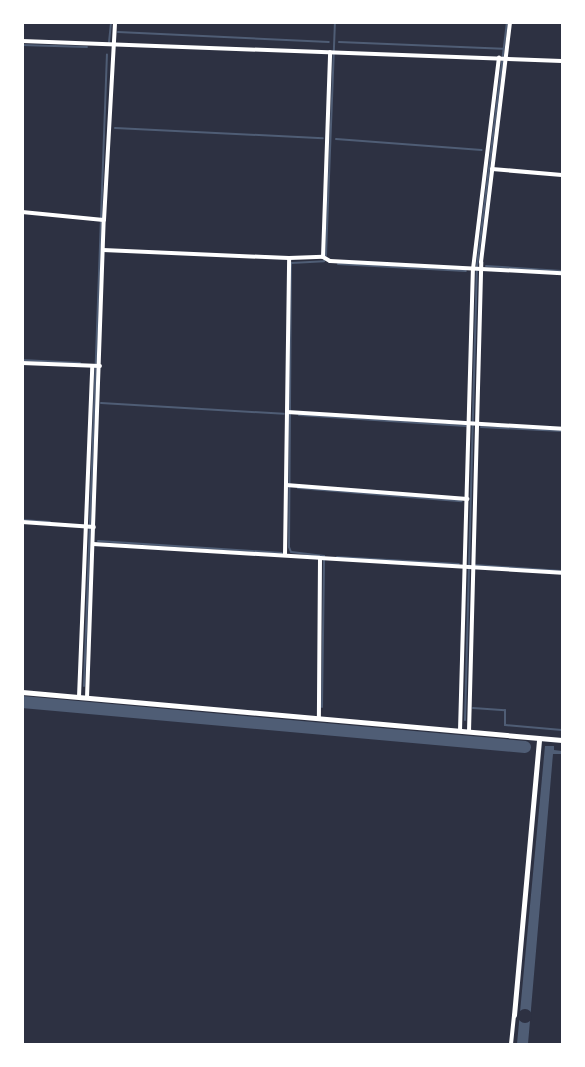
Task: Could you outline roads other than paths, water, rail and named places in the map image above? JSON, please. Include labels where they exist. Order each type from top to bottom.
[{"type":"street","points":[[79,697],[90,527],[96,367],[103,250],[102,220],[115,22]]},
{"type":"street","points":[[469,732],[469,568],[477,269],[502,59],[510,22]]},
{"type":"street","points":[[22,41],[562,61]]},
{"type":"street","points":[[325,258],[333,52]]},
{"type":"street","points":[[460,731],[469,568],[467,499],[473,423],[477,269],[492,170],[502,59]]},
{"type":"street","points":[[492,170],[562,175]]},
{"type":"street","points":[[22,212],[102,220]]},
{"type":"street","points":[[103,250],[325,258],[562,273]]},
{"type":"street","points":[[285,555],[289,485],[290,412],[289,258]]},
{"type":"street","points":[[22,363],[96,367]]},
{"type":"street","points":[[88,698],[94,544],[90,527],[96,367]]},
{"type":"street","points":[[290,412],[562,429]]},
{"type":"street","points":[[289,485],[467,499]]},
{"type":"street","points":[[22,522],[90,527]]},
{"type":"street","points":[[94,544],[562,573]]},
{"type":"street","points":[[319,718],[322,559]]},
{"type":"street","points":[[22,692],[562,740]]},
{"type":"street","points":[[511,1044],[539,738]]},
{"type":"water","points":[[545,746],[554,746],[554,750],[562,751],[562,754],[553,754],[528,1044],[517,1044]]},
{"type":"waterway","points":[[109,42],[111,22]]},
{"type":"waterway","points":[[322,707],[324,556],[291,552],[289,547],[291,263],[324,261],[326,255],[335,22]]},
{"type":"waterway","points":[[465,720],[477,266],[507,22]]},
{"type":"waterway","points":[[118,32],[329,42]]},
{"type":"waterway","points":[[339,42],[503,49]]},
{"type":"waterway","points":[[22,45],[87,47]]},
{"type":"waterway","points":[[84,686],[107,54]]},
{"type":"waterway","points":[[115,128],[323,138]]},
{"type":"waterway","points":[[336,139],[482,150]]},
{"type":"waterway","points":[[338,264],[466,271]]},
{"type":"waterway","points":[[486,266],[562,271]]},
{"type":"waterway","points":[[22,360],[80,363]]},
{"type":"waterway","points":[[101,403],[284,414]]},
{"type":"waterway","points":[[299,415],[466,426]]},
{"type":"waterway","points":[[481,427],[562,431]]},
{"type":"waterway","points":[[298,488],[461,501]]},
{"type":"waterway","points":[[22,520],[50,522]]},
{"type":"waterway","points":[[98,541],[282,553]]},
{"type":"waterway","points":[[337,557],[459,564]]},
{"type":"waterway","points":[[475,565],[562,571]]},
{"type":"waterway","points":[[22,702],[525,747]]},
{"type":"waterway","points":[[473,708],[505,710],[505,725],[562,730]]}]
